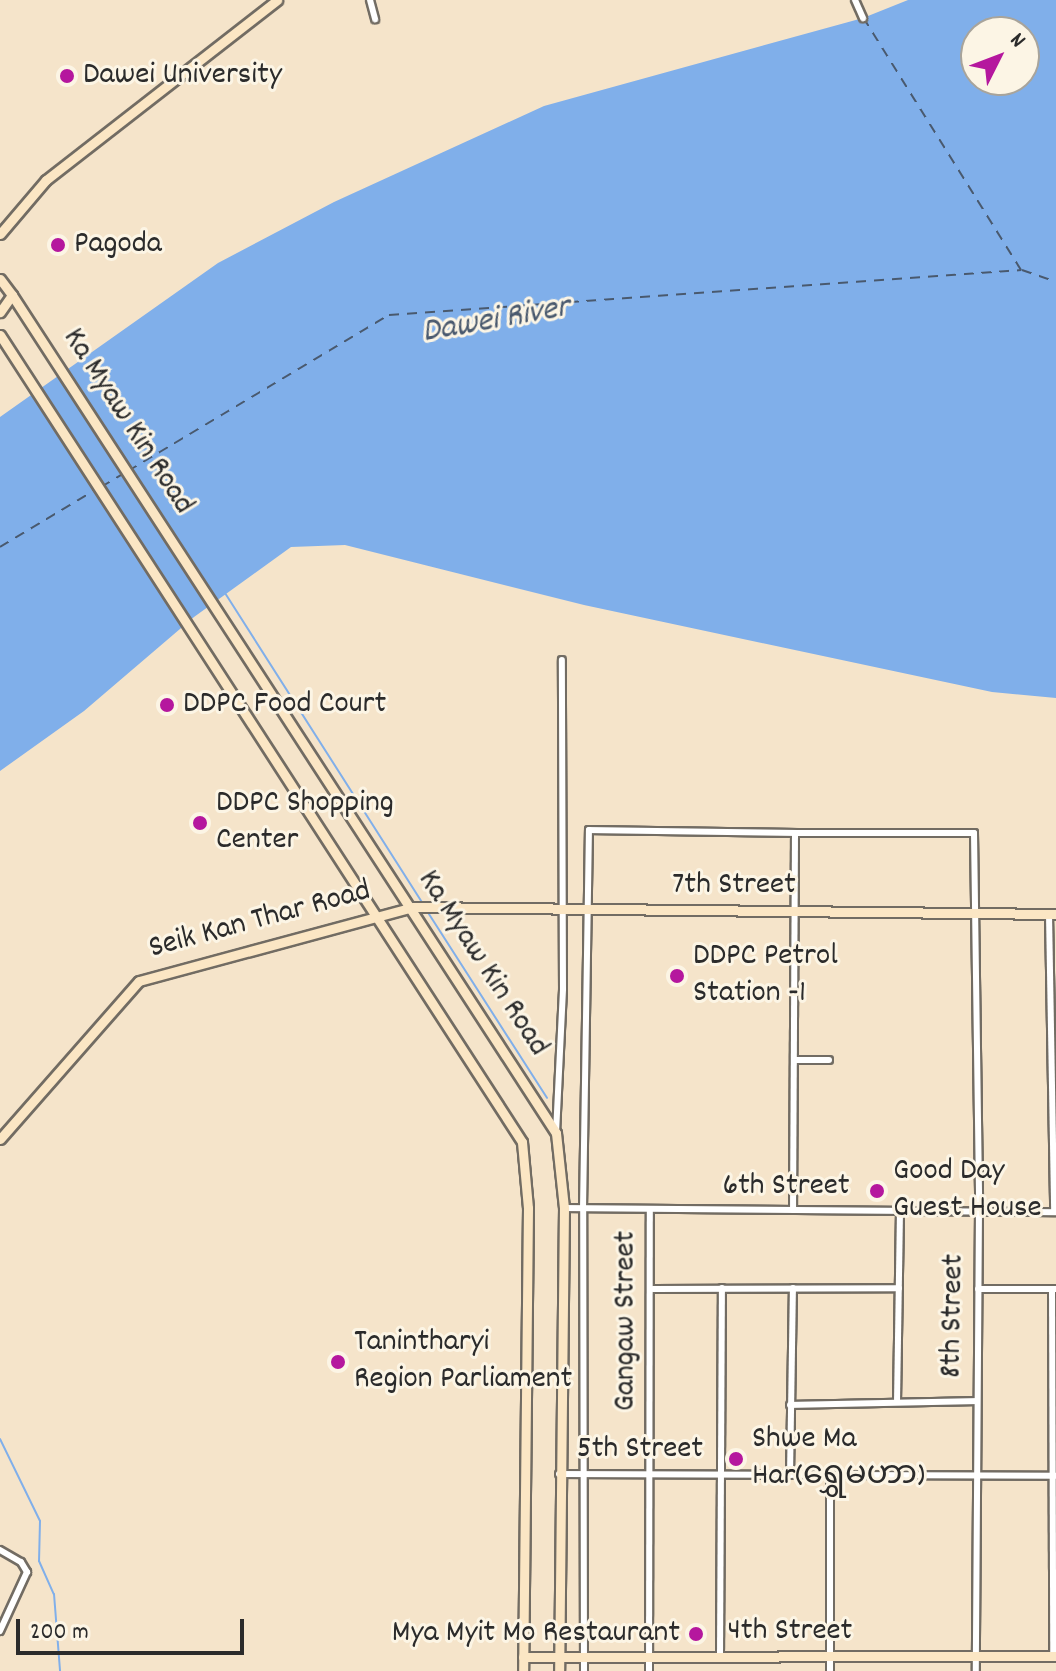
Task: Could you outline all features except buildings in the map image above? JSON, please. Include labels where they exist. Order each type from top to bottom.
[{"type":"main road","points":[[0,234],[46,180],[277,0]]},
{"type":"main road","name":"Ka Myaw Kin Road","points":[[0,279],[300,732],[556,1133],[564,1208],[559,1671]]},
{"type":"main road","points":[[0,312],[12,295]]},
{"type":"main road","name":"Ka Myaw Kin Road","points":[[0,335],[515,1128],[525,1159],[523,1671]]},
{"type":"main road","name":"7th Street","points":[[413,907],[1052,914]]},
{"type":"main road","name":"Seik Kan Thar Road","points":[[0,1139],[139,981],[413,907]]},
{"type":"main road","name":"4th Street","points":[[523,1657],[829,1659],[1055,1656]]},
{"type":"street","points":[[370,0],[375,19]]},
{"type":"street","points":[[855,0],[863,18]]},
{"type":"street","points":[[556,1133],[563,989],[560,911],[562,660]]},
{"type":"street","points":[[584,1671],[586,835],[595,827],[795,833],[798,912],[793,1210]]},
{"type":"street","name":"8th Street","points":[[795,833],[974,833],[978,913],[979,1210],[976,1671]]},
{"type":"street","points":[[1052,914],[1055,1212]]},
{"type":"street","points":[[796,1060],[829,1060]]},
{"type":"street","name":"6th Street","points":[[564,1208],[1055,1212]]},
{"type":"street","name":"Gangaw Street","points":[[649,1671],[653,1289],[650,1211]]},
{"type":"street","points":[[897,1402],[900,1212]]},
{"type":"street","points":[[720,1657],[722,1288]]},
{"type":"street","points":[[790,1475],[793,1288]]},
{"type":"street","points":[[653,1289],[899,1288]]},
{"type":"street","points":[[978,1289],[1054,1289],[1055,1656]]},
{"type":"street","points":[[790,1405],[977,1401]]},
{"type":"street","name":"5th Street","points":[[559,1474],[1054,1476]]},
{"type":"street","points":[[830,1476],[830,1671]]},
{"type":"street","points":[[0,1550],[21,1562],[27,1572],[0,1631]]},
{"type":"water","name":"Dawei River","points":[[908,0],[1056,0],[1056,698],[992,692],[584,605],[345,545],[291,547],[194,617],[84,711],[0,771],[0,417],[218,263],[334,202],[544,106],[863,18]]},
{"type":"waterway","points":[[225,593],[422,902]]},
{"type":"waterway","points":[[427,911],[547,1098]]},
{"type":"waterway","points":[[0,1439],[40,1521],[39,1561],[54,1594],[60,1671]]},
{"type":"ferry route","points":[[128,471],[389,315],[1021,270],[864,19]]},
{"type":"ferry route","points":[[1022,270],[1056,282]]},
{"type":"ferry route","points":[[101,487],[123,474]]},
{"type":"ferry route","points":[[0,547],[95,490]]},
{"type":"place","name":"Dawei University","points":[[67,76]]},
{"type":"place","name":"Pagoda","points":[[58,245]]},
{"type":"place","name":"DDPC Food Court","points":[[167,705]]},
{"type":"place","name":"DDPC Shopping Center","points":[[200,823]]},
{"type":"place","name":"DDPC Petrol Station -1","points":[[677,976]]},
{"type":"place","name":"Good Day Guest House","points":[[877,1191]]},
{"type":"place","name":"Tanintharyi Region Parliament","points":[[338,1362]]},
{"type":"place","name":"Shwe Ma Har(‌‌ရွှေမဟာ)","points":[[736,1459]]},
{"type":"place","name":"Mya Myit Mo Restaurant","points":[[696,1634]]}]
